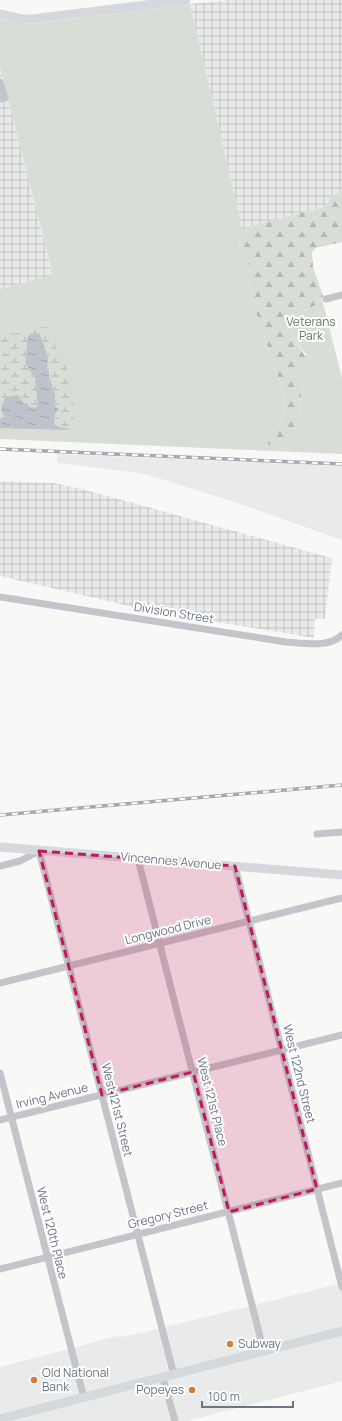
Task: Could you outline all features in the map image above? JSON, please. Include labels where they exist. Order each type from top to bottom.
[{"type":"main road","points":[[0,14],[17,18],[32,19],[186,0]]},
{"type":"main road","name":"Vincennes Avenue","points":[[0,847],[342,875]]},
{"type":"main road","points":[[0,1419],[341,1334]]},
{"type":"street","points":[[0,82],[2,98]]},
{"type":"street","points":[[326,299],[342,295]]},
{"type":"street","name":"Division Street","points":[[0,596],[286,642],[319,644],[336,640],[342,635]]},
{"type":"street","points":[[318,834],[342,832]]},
{"type":"street","points":[[0,866],[20,861],[39,851]]},
{"type":"street","name":"West 121st Street","points":[[39,851],[174,1375]]},
{"type":"street","name":"West 121st Place","points":[[138,859],[264,1352]]},
{"type":"street","name":"West 122nd Street","points":[[235,866],[342,1287]]},
{"type":"street","name":"Longwood Drive","points":[[0,983],[342,898]]},
{"type":"street","name":"Irving Avenue","points":[[0,1120],[342,1035]]},
{"type":"street","name":"West 120th Place","points":[[0,1074],[84,1398]]},
{"type":"street","name":"Gregory Street","points":[[0,1269],[342,1183]]},
{"type":"street","points":[[164,1378],[174,1421]]},
{"type":"highlighted area","points":[[39,851],[235,866],[317,1189],[229,1212],[193,1072],[102,1095]]},
{"type":"shaded area","points":[[228,0],[342,0],[342,191],[331,196],[328,203],[324,207],[255,225],[243,232],[190,4]]},
{"type":"shaded area","points":[[0,67],[53,276],[0,289]]},
{"type":"shaded area","points":[[57,454],[342,466],[342,540],[243,505],[155,477],[139,473],[57,463]]},
{"type":"shaded area","points":[[0,481],[54,483],[82,489],[332,558],[325,619],[315,619],[314,638],[151,611],[0,576]]},
{"type":"shaded area","points":[[342,1283],[342,1381],[187,1421],[0,1421],[0,1367],[117,1336],[122,1337],[149,1331]]},
{"type":"green space","name":"Veterans Park","points":[[190,4],[243,232],[239,239],[240,249],[251,269],[250,280],[255,309],[284,394],[285,411],[278,429],[268,435],[292,436],[300,411],[301,399],[301,386],[297,374],[301,373],[306,354],[293,335],[293,321],[299,314],[315,305],[322,299],[342,378],[342,454],[0,439],[0,289],[53,275],[0,67],[0,19],[31,24]]},
{"type":"green space","points":[[342,191],[342,242],[316,248],[312,252],[313,267],[323,296],[317,304],[300,313],[293,321],[293,335],[305,355],[308,364],[307,368],[297,374],[301,386],[301,404],[297,426],[295,432],[290,438],[268,445],[268,435],[278,429],[285,412],[284,394],[255,309],[250,280],[251,269],[240,249],[239,239],[243,232],[255,225],[324,207],[328,203],[331,196]]},
{"type":"green space","points":[[41,327],[49,327],[56,352],[62,355],[67,363],[66,367],[70,380],[74,410],[74,426],[72,430],[56,426],[54,424],[57,411],[50,373],[47,370],[49,363],[43,342],[28,336],[25,363],[35,378],[38,406],[33,408],[24,403],[22,398],[14,396],[11,397],[7,399],[1,408],[4,417],[0,419],[0,365],[2,364],[2,355],[6,352],[8,344],[6,342],[0,343],[0,335],[7,332],[15,334],[29,329],[36,330]]},
{"type":"water","points":[[32,334],[40,335],[48,358],[47,370],[49,371],[49,376],[55,394],[55,406],[59,409],[55,414],[54,424],[56,426],[72,430],[0,428],[0,419],[4,417],[1,408],[5,398],[18,395],[24,403],[27,403],[30,407],[35,408],[38,406],[35,378],[25,363],[28,336]]},
{"type":"railway","points":[[0,449],[342,464]]},
{"type":"railway","points":[[0,815],[342,785]]},
{"type":"place","name":"Subway","points":[[230,1344]]},
{"type":"place","name":"Old National Bank","points":[[34,1380]]},
{"type":"place","name":"Popeyes","points":[[192,1390]]}]
